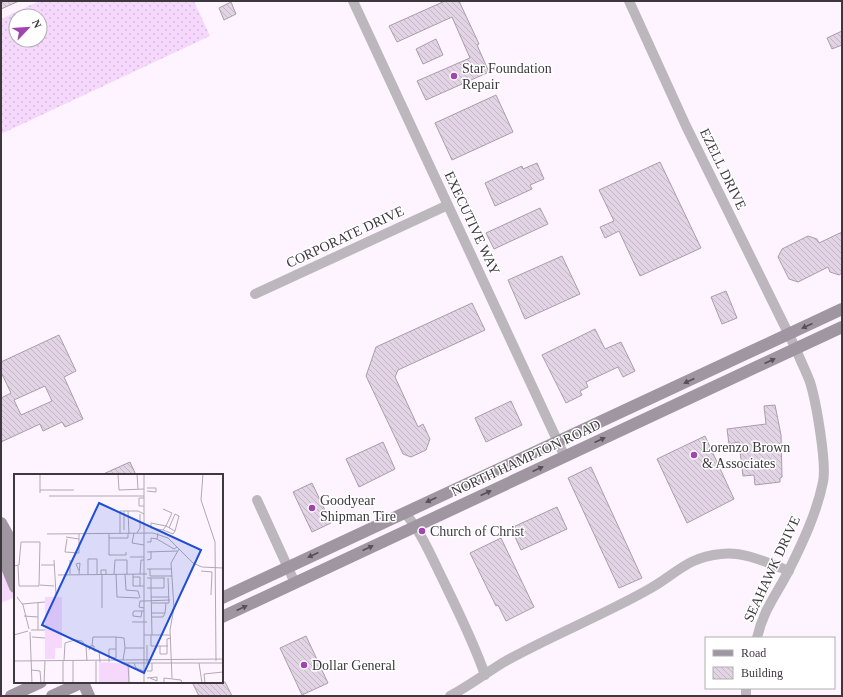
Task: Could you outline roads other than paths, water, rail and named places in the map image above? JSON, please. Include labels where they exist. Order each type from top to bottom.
[{"type":"main road","name":"NORTH HAMPTON ROAD","points":[[223,598],[842,309]]},
{"type":"main road","name":"NORTH HAMPTON ROAD","points":[[223,617],[842,327]]},
{"type":"main road","points":[[1,523],[14,546]]},
{"type":"main road","points":[[1,536],[14,560]]},
{"type":"main road","points":[[1,553],[14,585]]},
{"type":"main road","points":[[11,696],[39,683]]},
{"type":"main road","points":[[60,691],[80,683]]},
{"type":"main road","points":[[83,683],[89,696]]},
{"type":"street","name":"EXECUTIVE WAY","points":[[353,1],[565,456]]},
{"type":"street","name":"EZELL DRIVE","points":[[629,1],[686,126],[796,349]]},
{"type":"street","name":"CORPORATE DRIVE","points":[[255,294],[448,205]]},
{"type":"street","name":"SEAHAWK DRIVE","points":[[756,637],[761,620],[789,571],[811,520],[824,481],[822,451],[810,383],[796,349]]},
{"type":"street","points":[[257,500],[295,583]]},
{"type":"street","points":[[405,513],[416,526],[476,649],[485,674]]},
{"type":"street","points":[[450,696],[504,662],[651,588],[680,567],[701,558],[722,553],[734,554],[755,559],[789,571]]},
{"type":"place","name":"Star Foundation Repair","points":[[454,76]]},
{"type":"place","name":"Lorenzo Brown & Associates","points":[[694,455]]},
{"type":"place","name":"Goodyear Shipman Tire","points":[[312,508]]},
{"type":"place","name":"Church of Christ","points":[[422,531]]},
{"type":"place","name":"Dollar General","points":[[304,665]]}]
